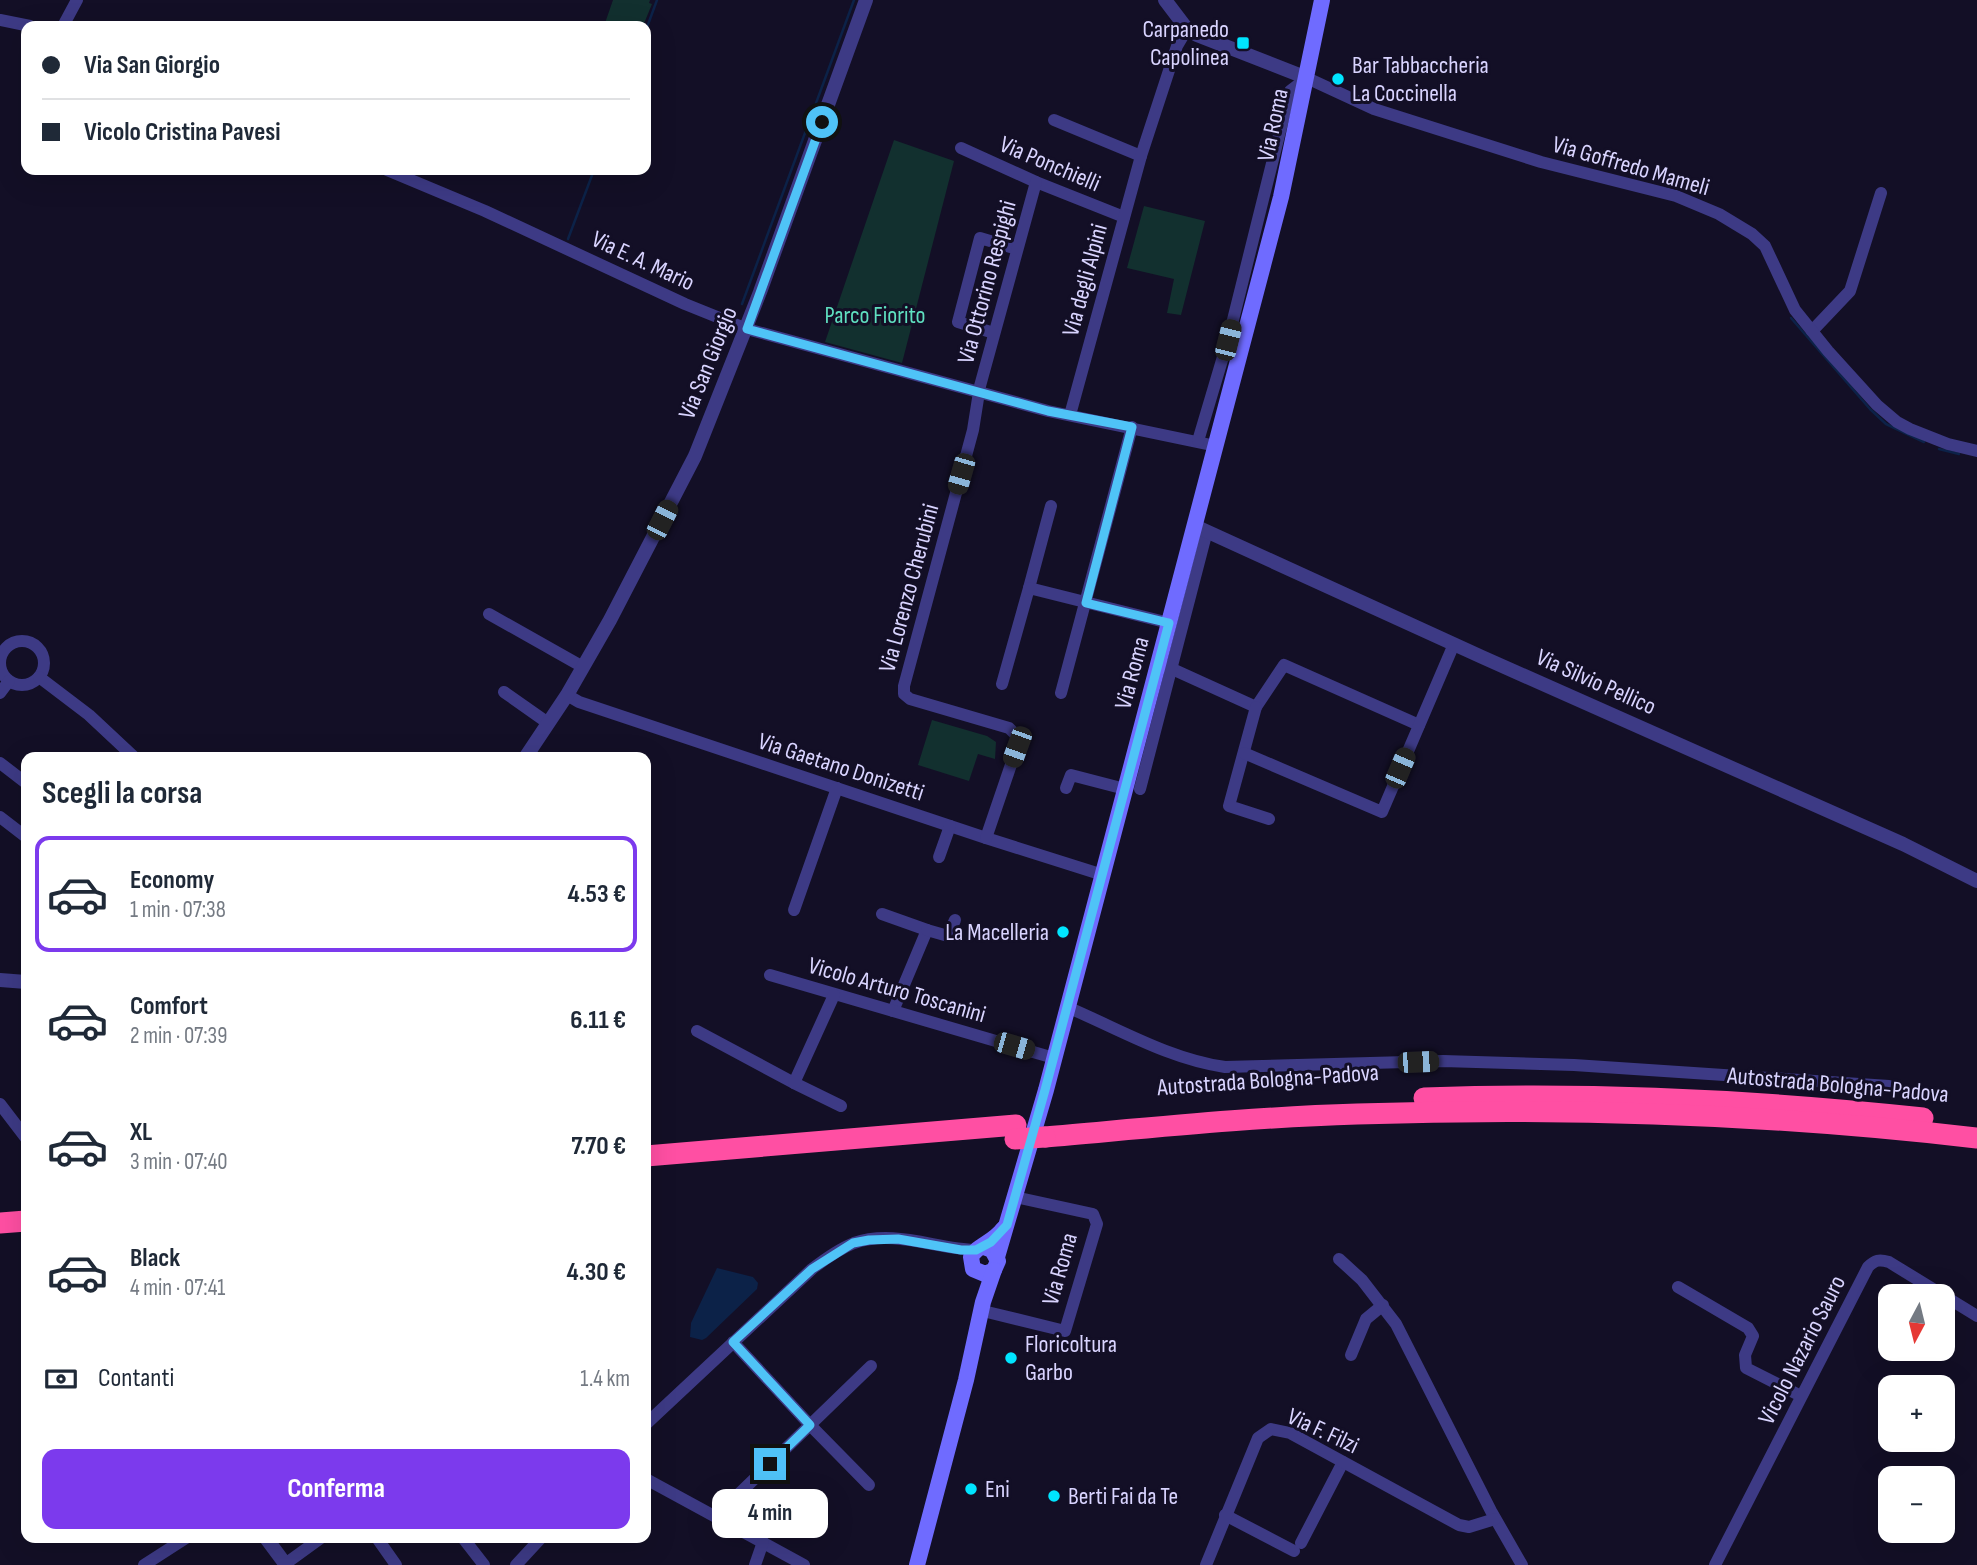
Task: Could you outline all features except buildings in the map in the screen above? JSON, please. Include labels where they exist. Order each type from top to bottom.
[{"type":"highway","name":"Autostrada Bologna-Padova","points":[[1045,1130],[1281,1104],[1495,1095],[1643,1097],[1808,1106],[1977,1124]]},
{"type":"highway","name":"Autostrada Bologna-Padova","points":[[651,1156],[1045,1130],[1354,1114],[1498,1110],[1643,1112],[1813,1122],[1977,1138]]},
{"type":"highway","name":"Autostrada Bologna-Padova","points":[[651,1169],[1015,1132]]},
{"type":"highway","points":[[0,1209],[21,1207]]},
{"type":"highway","points":[[0,1223],[21,1221]]},
{"type":"main road","name":"Via Roma","points":[[917,1565],[983,1306],[988,1256],[1007,1225],[1103,875],[1133,789],[1165,665],[1169,623],[1201,529],[1216,446],[1281,197],[1322,0]]},
{"type":"main road","points":[[988,1256],[985,1275],[974,1269],[971,1257],[988,1256]]},
{"type":"main road","name":"Via Roma","points":[[974,1269],[980,1278],[983,1306]]},
{"type":"street","points":[[66,21],[77,0]]},
{"type":"street","name":"Via San Giorgio","points":[[529,752],[583,667],[695,456],[747,329],[866,0]]},
{"type":"street","points":[[1165,0],[1187,29],[1197,35],[1307,78]]},
{"type":"street","points":[[0,20],[21,24]]},
{"type":"street","name":"Via degli Alpini","points":[[1070,415],[1141,156],[1177,46],[1187,29]]},
{"type":"street","name":"Via Goffredo Mameli","points":[[1307,78],[1374,109],[1541,162],[1676,196],[1719,214],[1752,234],[1765,246],[1795,310],[1862,390],[1897,422],[1925,436],[1977,451]]},
{"type":"street","name":"Via Roma","points":[[1198,442],[1228,340],[1290,91],[1307,78]]},
{"type":"street","points":[[1054,120],[1141,156]]},
{"type":"street","name":"Via Ponchielli","points":[[961,148],[1036,183],[1124,217]]},
{"type":"street","name":"Via E. A. Mario","points":[[399,175],[485,211],[685,304],[747,329],[1070,415],[1216,446]]},
{"type":"street","name":"Via Ottorino Respighi","points":[[980,392],[1036,183]]},
{"type":"street","points":[[1812,331],[1850,291],[1881,193]]},
{"type":"street","points":[[994,333],[958,322],[979,238],[1017,249]]},
{"type":"street","name":"Via Lorenzo Cherubini","points":[[980,392],[973,430],[904,685],[905,694],[910,699],[1009,728],[1016,735],[1017,747],[986,838]]},
{"type":"street","points":[[1061,693],[1132,427]]},
{"type":"street","points":[[1002,684],[1051,506]]},
{"type":"street","name":"Via Roma","points":[[1165,665],[1201,529]]},
{"type":"street","name":"Via Silvio Pellico","points":[[1201,529],[1903,844],[1977,881]]},
{"type":"street","points":[[1029,588],[1169,623]]},
{"type":"street","points":[[489,614],[583,667]]},
{"type":"street","points":[[13,643],[34,645],[43,656],[43,671],[39,677],[22,685],[9,681],[1,668],[1,653],[13,643]]},
{"type":"street","points":[[1244,753],[1382,811],[1454,644]]},
{"type":"street","points":[[1269,820],[1229,806],[1256,707],[1284,664],[1419,725]]},
{"type":"street","points":[[1165,665],[1256,707]]},
{"type":"street","points":[[39,677],[89,715],[129,752]]},
{"type":"street","points":[[0,692],[9,681]]},
{"type":"street","points":[[504,692],[548,723]]},
{"type":"street","name":"Via Gaetano Donizetti","points":[[567,695],[579,702],[1103,875]]},
{"type":"street","points":[[0,763],[21,779]]},
{"type":"street","points":[[1066,788],[1071,775],[1133,789]]},
{"type":"street","points":[[794,910],[837,788]]},
{"type":"street","points":[[0,817],[21,833]]},
{"type":"street","points":[[939,857],[950,825]]},
{"type":"street","points":[[882,914],[948,936],[955,919]]},
{"type":"street","points":[[893,1011],[927,930]]},
{"type":"street","name":"Vicolo Arturo Toscanini","points":[[770,975],[1054,1058]]},
{"type":"street","points":[[0,980],[21,982]]},
{"type":"street","points":[[794,1083],[834,995]]},
{"type":"street","points":[[1067,1007],[1171,1054],[1202,1064],[1225,1067],[1443,1061],[1574,1065],[1889,1086]]},
{"type":"street","points":[[697,1031],[841,1106]]},
{"type":"street","points":[[0,1104],[21,1132]]},
{"type":"street","name":"Via Roma","points":[[983,1306],[1065,1331],[1097,1224],[1093,1214],[1015,1197]]},
{"type":"street","points":[[651,1419],[812,1269],[853,1243],[898,1239],[988,1256]]},
{"type":"street","points":[[945,1247],[964,1258],[974,1269]]},
{"type":"street","points":[[1339,1259],[1383,1305],[1406,1341],[1495,1519],[1522,1565]]},
{"type":"street","name":"Vicolo Nazario Sauro","points":[[1715,1565],[1867,1267],[1874,1261],[1889,1262],[1977,1316]]},
{"type":"street","points":[[1678,1287],[1748,1328],[1753,1336],[1745,1355],[1746,1368],[1801,1396]]},
{"type":"street","points":[[1351,1355],[1366,1319],[1383,1305]]},
{"type":"street","points":[[733,1342],[869,1485]]},
{"type":"street","points":[[716,1516],[871,1366]]},
{"type":"street","name":"Via F. Filzi","points":[[1206,1565],[1258,1438],[1270,1429],[1290,1433],[1459,1525],[1469,1527],[1495,1519]]},
{"type":"street","points":[[1225,1515],[1297,1547],[1343,1462]]},
{"type":"street","points":[[651,1482],[804,1565]]},
{"type":"street","points":[[730,1503],[732,1525]]},
{"type":"street","points":[[755,1565],[763,1542]]},
{"type":"street","points":[[144,1565],[178,1543]]},
{"type":"street","points":[[270,1543],[285,1565],[314,1543]]},
{"type":"street","points":[[381,1543],[396,1565]]},
{"type":"street","points":[[467,1543],[484,1565]]},
{"type":"street","points":[[516,1565],[536,1543]]},
{"type":"green space","points":[[613,0],[650,0],[649,3],[652,4],[645,21],[606,21]]},
{"type":"green space","name":"Parco Fiorito","points":[[894,140],[954,161],[902,363],[825,342]]},
{"type":"green space","points":[[1144,206],[1205,221],[1181,315],[1167,313],[1174,279],[1127,268]]},
{"type":"green space","points":[[932,720],[987,736],[996,742],[995,759],[978,754],[969,781],[918,765]]},
{"type":"water","points":[[717,1268],[753,1277],[758,1283],[757,1289],[706,1338],[702,1340],[690,1337],[691,1323]]},
{"type":"waterway","points":[[649,21],[657,0]]},
{"type":"waterway","points":[[742,304],[854,0]]},
{"type":"waterway","points":[[568,239],[592,175]]},
{"type":"waterway","points":[[1791,318],[1886,424],[1924,442]]},
{"type":"waterway","points":[[1939,449],[1959,454]]},
{"type":"place","name":"Carpanedo Capolinea","points":[[1243,43]]},
{"type":"place","name":"Bar Tabbaccheria La Coccinella","points":[[1338,79]]},
{"type":"place","name":"La Macelleria","points":[[1063,932]]},
{"type":"place","name":"Floricoltura Garbo","points":[[1011,1358]]},
{"type":"place","name":"Eni","points":[[971,1489]]},
{"type":"place","name":"Berti Fai da Te","points":[[1054,1496]]},
{"type":"route","points":[[770,1464],[810,1425],[733,1342],[812,1269],[853,1243],[898,1239],[976,1250],[998,1237],[1007,1225],[1169,623],[1086,603],[1132,427],[1048,411],[747,329],[822,122]]}]
